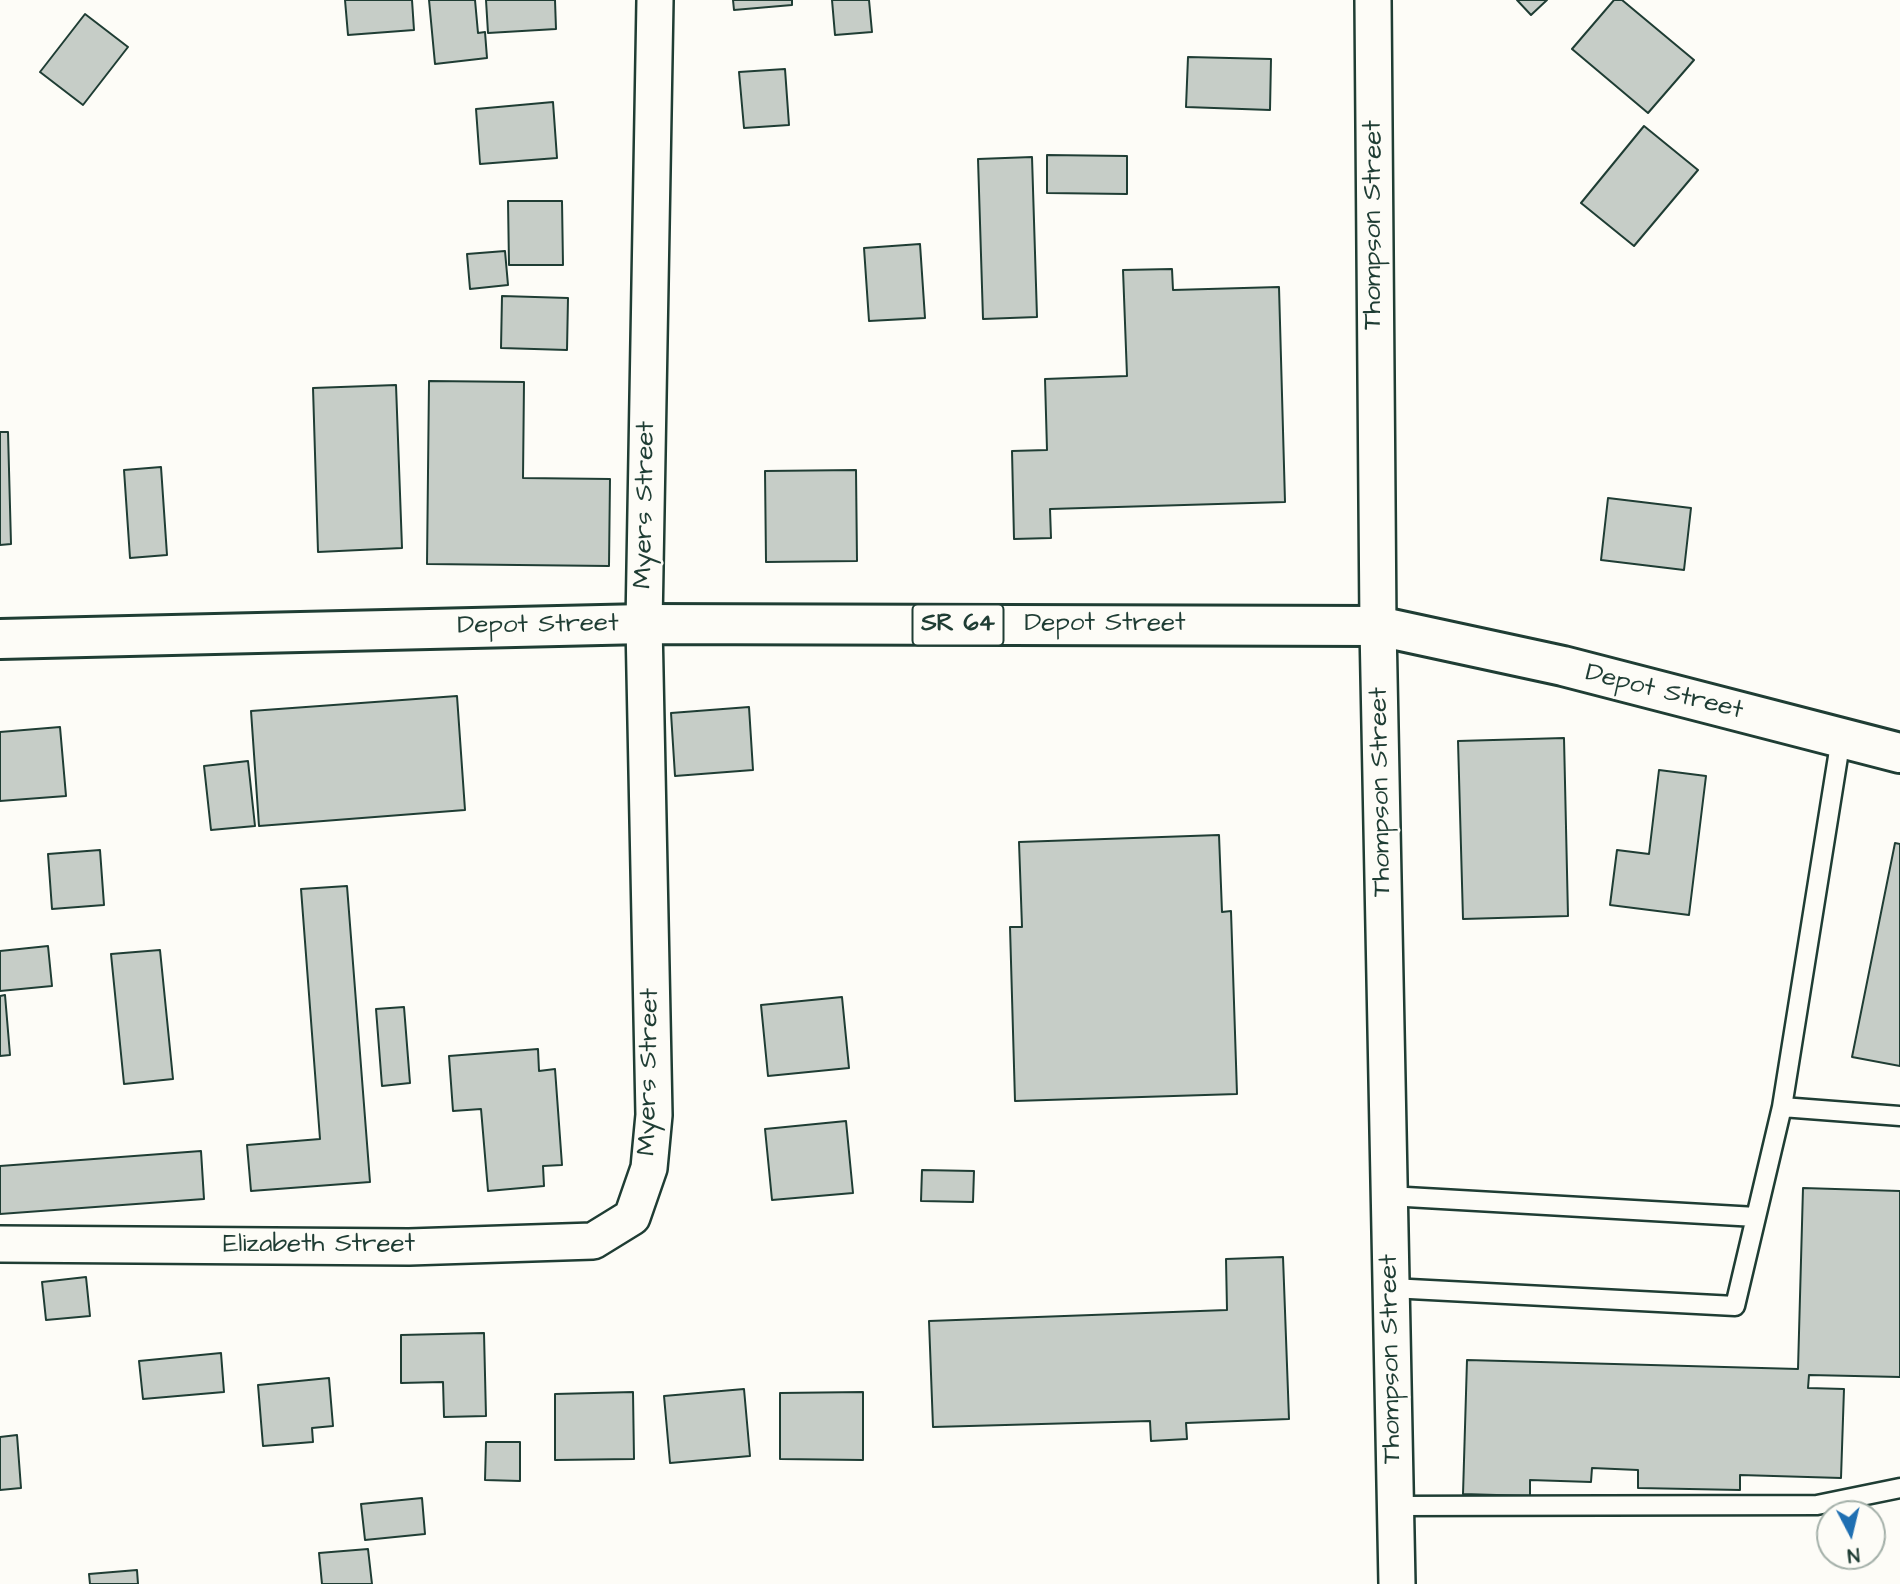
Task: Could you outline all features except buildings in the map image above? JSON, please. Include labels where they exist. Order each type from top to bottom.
[{"type":"main road","name":"Depot Street","points":[[0,639],[644,624],[1378,626],[1563,666],[1900,753]]},
{"type":"street","name":"Myers Street","points":[[632,1217],[649,1168],[654,1115],[644,624],[655,0]]},
{"type":"street","name":"Thompson Street","points":[[1373,0],[1378,626],[1396,1584]]},
{"type":"street","name":"Elizabeth Street","points":[[0,1244],[409,1247],[593,1241],[632,1217]]},
{"type":"lane","points":[[1391,1288],[1735,1306],[1782,1107],[1841,738]]},
{"type":"lane","points":[[1782,1107],[1900,1116]]},
{"type":"lane","points":[[1389,1196],[1756,1217]]},
{"type":"lane","points":[[1395,1506],[1817,1505],[1900,1488]]}]
